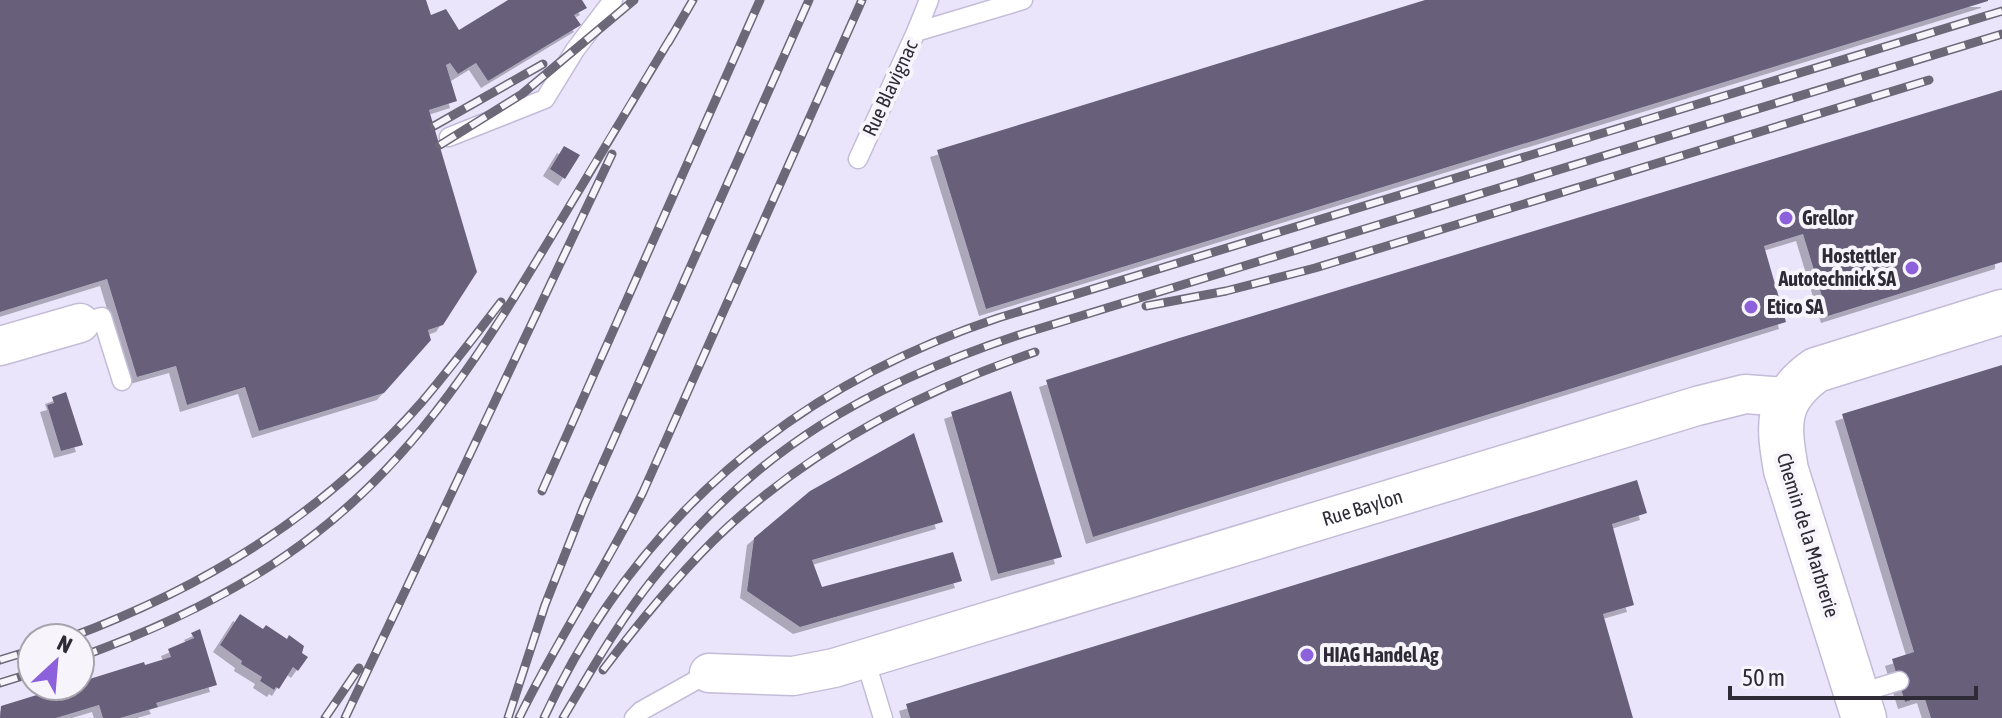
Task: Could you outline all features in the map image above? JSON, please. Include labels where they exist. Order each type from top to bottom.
[{"type":"main road","points":[[1788,397],[1799,382],[1816,370],[2002,312]]},
{"type":"main road","name":"Chemin de la Marbrerie","points":[[1788,397],[1782,411],[1779,434],[1786,470],[1861,706]]},
{"type":"street","points":[[0,346],[80,323]]},
{"type":"street","name":"Rue Baylon","points":[[709,673],[793,676],[865,659],[1697,406],[1745,394],[1788,397]]},
{"type":"lane","points":[[449,137],[545,99],[575,50],[613,0]]},
{"type":"lane","points":[[916,32],[929,0]]},
{"type":"lane","name":"Rue Blavignac","points":[[858,159],[916,32],[1023,0]]},
{"type":"lane","points":[[80,323],[102,317],[122,381]]},
{"type":"lane","points":[[865,659],[883,718]]},
{"type":"lane","points":[[634,718],[641,711],[709,673]]},
{"type":"lane","points":[[1861,706],[1899,681]]},
{"type":"building","points":[[0,0],[426,0],[431,15],[446,9],[459,30],[508,0],[582,0],[587,8],[574,15],[581,25],[488,81],[476,63],[458,74],[450,63],[446,65],[457,101],[429,110],[477,272],[443,325],[428,330],[431,340],[384,393],[259,431],[245,387],[187,405],[176,366],[137,377],[107,279],[0,312]]},
{"type":"building","points":[[1425,0],[1988,1],[986,309],[937,150]]},
{"type":"building","points":[[2002,90],[2002,262],[1828,316],[1803,234],[1764,246],[1786,322],[1093,537],[1046,380]]},
{"type":"building","points":[[564,146],[580,155],[565,179],[550,169]]},
{"type":"building","points":[[2002,365],[2002,718],[1931,718],[1924,696],[1905,702],[1892,659],[1914,652],[1842,414]]},
{"type":"building","points":[[1011,391],[1062,557],[998,574],[951,412]]},
{"type":"building","points":[[66,392],[83,445],[61,451],[47,405],[54,403],[52,397]]},
{"type":"building","points":[[914,433],[943,522],[812,560],[822,587],[953,552],[962,581],[800,627],[747,591],[754,538],[810,491]]},
{"type":"building","points":[[1637,480],[1647,513],[1612,524],[1634,605],[1603,614],[1633,718],[910,718],[906,704]]},
{"type":"building","points":[[240,614],[263,629],[266,625],[287,639],[289,635],[304,646],[302,653],[308,657],[298,671],[293,667],[279,689],[276,687],[274,690],[260,681],[262,677],[220,645]]},
{"type":"building","points":[[200,629],[217,685],[156,703],[158,707],[120,718],[103,718],[99,705],[56,718],[0,718],[1,706],[16,701],[96,702],[96,677],[171,657],[168,649],[194,638],[191,633]]},
{"type":"railway","points":[[440,145],[522,94],[634,0]]},
{"type":"railway","points":[[668,43],[693,0]]},
{"type":"railway","points":[[542,491],[760,0]]},
{"type":"railway","points":[[508,718],[545,605],[584,506],[809,0]]},
{"type":"railway","points":[[519,718],[643,492],[862,0]]},
{"type":"railway","points":[[544,718],[581,647],[624,582],[673,523],[728,470],[788,423],[853,382],[923,347],[998,318],[2002,11]]},
{"type":"railway","points":[[96,651],[202,605],[260,572],[315,534],[388,468],[449,395],[476,356],[529,274],[673,34]]},
{"type":"railway","points":[[563,718],[605,648],[652,580],[691,534],[732,493],[819,426],[915,375],[1025,333],[2002,34]]},
{"type":"railway","points":[[434,126],[543,64]]},
{"type":"railway","points":[[1146,306],[1226,291],[1315,268],[1929,80]]},
{"type":"railway","points":[[345,718],[612,154]]},
{"type":"railway","points":[[96,627],[215,570],[303,513],[344,480],[421,403],[501,302]]},
{"type":"railway","points":[[603,670],[698,556],[748,509],[785,480],[823,453],[905,406],[1035,352]]},
{"type":"railway","points":[[0,660],[16,655]]},
{"type":"railway","points":[[325,718],[359,668]]},
{"type":"railway","points":[[0,683],[16,678]]},
{"type":"place","name":"Grellor","points":[[1786,218]]},
{"type":"place","name":"Hostettler Autotechnick SA","points":[[1912,268]]},
{"type":"place","name":"Etico SA","points":[[1751,307]]},
{"type":"place","name":"HIAG Handel Ag","points":[[1307,655]]}]
